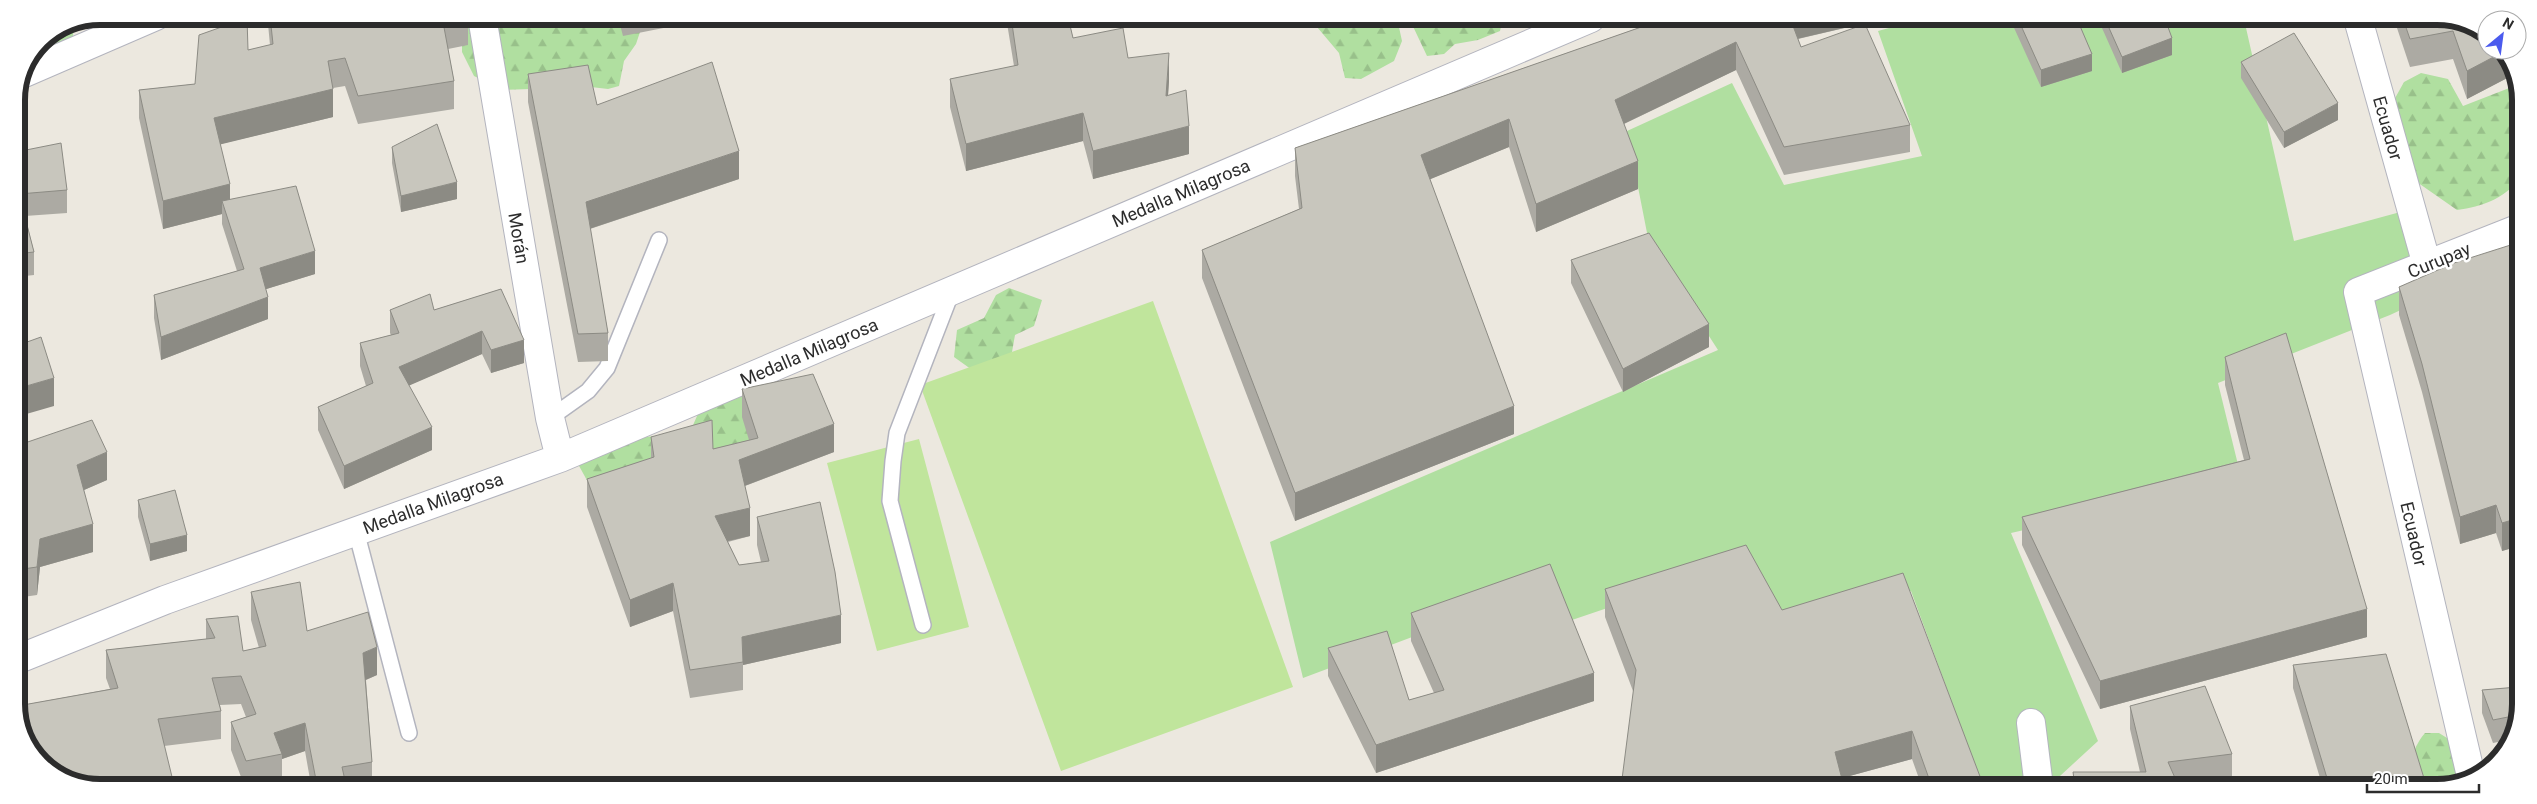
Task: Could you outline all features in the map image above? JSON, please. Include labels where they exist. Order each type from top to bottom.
[{"type":"street","points":[[32,70],[135,25]]},
{"type":"street","name":"Morán","points":[[483,25],[550,418],[560,458]]},
{"type":"street","name":"Medalla Milagrosa","points":[[25,656],[165,600],[560,458],[1575,25]]},
{"type":"street","name":"Ecuador","points":[[2360,25],[2427,265]]},
{"type":"street","name":"Curupay","points":[[2358,292],[2512,231]]},
{"type":"street","name":"Ecuador","points":[[2358,292],[2470,771]]},
{"type":"street","points":[[2031,723],[2038,779]]},
{"type":"lane","points":[[550,418],[588,390],[607,368],[659,240]]},
{"type":"lane","points":[[923,625],[890,501],[893,461],[897,433],[952,291]]},
{"type":"lane","points":[[356,531],[410,733]]},
{"type":"green space","points":[[473,25],[632,25],[640,32],[636,44],[624,61],[619,86],[608,89],[591,87],[503,90],[474,76],[462,52],[462,31]]},
{"type":"green space","points":[[1317,25],[1399,25],[1402,41],[1394,61],[1361,79],[1345,78],[1339,53]]},
{"type":"green space","points":[[1412,25],[1501,25],[1500,31],[1478,40],[1455,44],[1444,54],[1427,56]]},
{"type":"green space","points":[[1900,25],[2245,25],[2294,241],[2404,211],[2433,295],[2390,315],[2218,383],[2242,481],[2011,533],[2098,741],[2057,779],[1980,779],[1911,591],[1788,629],[1749,560],[1572,620],[1556,583],[1303,678],[1270,542],[1718,350],[1649,243],[1627,131],[1732,83],[1784,185],[1922,156],[1878,31]]},
{"type":"green space","points":[[73,30],[73,37],[45,64],[34,66],[47,47]]},
{"type":"green space","points":[[2421,73],[2448,79],[2463,106],[2510,88],[2512,188],[2484,204],[2457,210],[2414,180],[2394,100],[2404,82]]},
{"type":"green space","points":[[1009,288],[1042,300],[1034,326],[1015,335],[1012,352],[1002,366],[975,372],[954,357],[957,330],[984,318],[996,295]]},
{"type":"green space","points":[[1153,301],[1293,687],[1061,771],[920,385]]},
{"type":"green space","points":[[703,393],[763,394],[751,446],[724,454],[712,448],[589,484],[578,464],[618,445],[643,437],[671,436],[687,439],[697,416]]},
{"type":"green space","points":[[919,439],[969,627],[877,651],[827,463]]},
{"type":"green space","points":[[2425,733],[2439,733],[2479,758],[2482,764],[2461,775],[2437,779],[2408,779],[2414,752]]},
{"type":"building","points":[[227,25],[247,25],[248,50],[273,44],[271,25],[444,25],[454,81],[358,96],[345,58],[328,61],[333,89],[214,118],[230,184],[163,201],[139,90],[195,84],[199,35]]},
{"type":"building","points":[[1012,25],[1070,25],[1073,38],[1123,28],[1128,58],[1169,53],[1166,96],[1186,90],[1189,126],[1093,151],[1083,113],[966,144],[950,79],[1018,65]]},
{"type":"building","points":[[1647,25],[1793,25],[1801,47],[1865,25],[1910,125],[1784,147],[1736,42],[1615,100],[1638,161],[1536,204],[1509,119],[1421,155],[1514,406],[1295,493],[1202,250],[1302,208],[1295,148]]},
{"type":"building","points":[[2021,25],[2080,25],[2092,54],[2041,70]]},
{"type":"building","points":[[2108,25],[2167,25],[2172,38],[2122,57]]},
{"type":"building","points":[[2405,25],[2437,25],[2465,31],[2477,37],[2477,60],[2488,60],[2467,71],[2453,31],[2410,39]]},
{"type":"building","points":[[2294,33],[2338,103],[2284,132],[2241,62]]},
{"type":"building","points":[[712,62],[739,151],[586,202],[608,333],[578,334],[528,74],[588,65],[597,105]]},
{"type":"building","points":[[437,124],[457,182],[401,196],[392,147]]},
{"type":"building","points":[[61,143],[67,190],[25,194],[25,150]]},
{"type":"building","points":[[296,186],[315,251],[260,268],[268,297],[161,337],[154,295],[244,269],[222,201]]},
{"type":"building","points":[[25,217],[34,252],[25,253]]},
{"type":"building","points":[[1649,233],[1709,324],[1623,369],[1571,260]]},
{"type":"building","points":[[2512,245],[2512,520],[2502,523],[2496,505],[2460,517],[2422,364],[2399,287],[2454,263]]},
{"type":"building","points":[[501,289],[524,340],[491,350],[482,331],[399,367],[432,427],[344,466],[318,407],[373,383],[360,343],[399,333],[390,310],[430,294],[434,310]]},
{"type":"building","points":[[2286,333],[2367,609],[2100,681],[2022,517],[2250,459],[2225,357]]},
{"type":"building","points":[[41,337],[54,378],[25,386],[25,343]]},
{"type":"building","points":[[813,374],[834,424],[739,460],[750,508],[715,516],[739,565],[769,561],[757,517],[820,502],[835,572],[841,615],[742,637],[743,662],[690,670],[673,583],[630,600],[587,479],[654,457],[651,437],[712,420],[713,449],[758,438],[742,389]]},
{"type":"building","points":[[92,420],[107,452],[77,465],[93,524],[40,539],[37,567],[25,569],[25,443]]},
{"type":"building","points":[[175,490],[187,535],[150,544],[138,500]]},
{"type":"building","points":[[1746,545],[1782,610],[1903,573],[1981,779],[1929,779],[1912,731],[1835,752],[1842,779],[1622,779],[1636,670],[1605,589]]},
{"type":"building","points":[[1550,564],[1594,673],[1376,745],[1328,648],[1387,631],[1409,700],[1444,690],[1411,613]]},
{"type":"building","points":[[300,582],[307,631],[368,612],[377,647],[363,653],[372,762],[342,767],[345,779],[316,779],[305,723],[274,733],[282,754],[246,761],[231,722],[256,714],[241,676],[212,678],[221,711],[158,719],[173,779],[100,779],[81,776],[59,766],[41,750],[29,728],[25,705],[118,688],[106,650],[215,638],[206,619],[238,616],[243,651],[266,646],[251,592]]},
{"type":"building","points":[[2386,654],[2424,779],[2327,779],[2293,665]]},
{"type":"building","points":[[2205,686],[2232,754],[2168,762],[2175,779],[2074,779],[2073,772],[2146,772],[2130,706]]},
{"type":"building","points":[[2512,688],[2510,717],[2493,720],[2482,690]]}]
